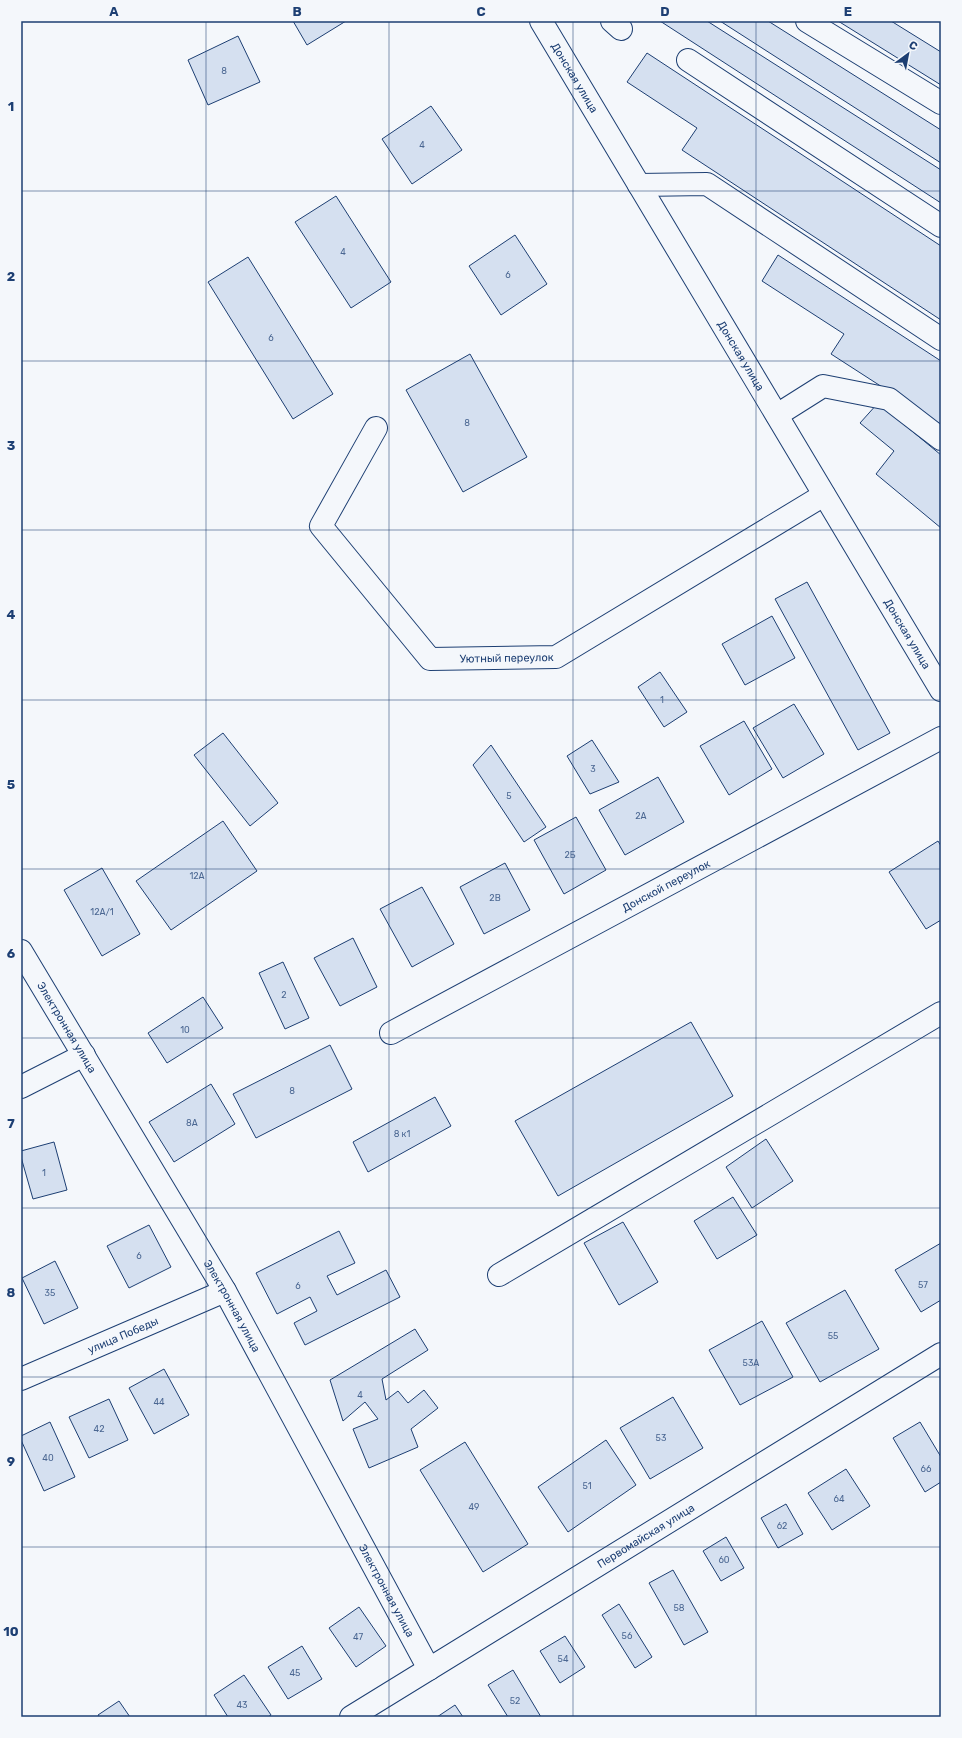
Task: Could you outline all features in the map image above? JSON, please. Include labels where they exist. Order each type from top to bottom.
[{"type":"street","name":"Донская улица","points":[[541,21],[941,690]]},
{"type":"street","points":[[807,21],[941,103]]},
{"type":"street","points":[[688,60],[941,226]]},
{"type":"street","points":[[639,185],[707,184],[941,339]]},
{"type":"street","points":[[777,415],[823,386],[889,399],[941,439]]},
{"type":"street","name":"Уютный переулок","points":[[376,428],[321,526],[430,659],[556,657],[824,494]]},
{"type":"street","name":"Донской переулок","points":[[391,1033],[941,738]]},
{"type":"street","name":"Электронная улица","points":[[21,950],[225,1291],[429,1669]]},
{"type":"street","points":[[499,1275],[941,1013]]},
{"type":"street","points":[[21,1088],[84,1055]]},
{"type":"street","name":"улица Победы","points":[[21,1379],[225,1291]]},
{"type":"street","name":"Первомайская улица","points":[[351,1717],[941,1354]]},
{"type":"building","points":[[293,21],[346,21],[307,45]]},
{"type":"building","points":[[660,21],[707,21],[941,170],[941,203]]},
{"type":"building","points":[[720,21],[768,21],[941,130],[941,163]]},
{"type":"building","points":[[838,21],[891,21],[941,52],[941,85]]},
{"type":"building","points":[[238,36],[260,82],[208,105],[188,60]]},
{"type":"building","points":[[647,53],[941,246],[941,320],[682,150],[697,128],[627,82]]},
{"type":"building","points":[[431,106],[462,150],[412,184],[382,139]]},
{"type":"building","points":[[336,196],[391,282],[351,308],[295,222]]},
{"type":"building","points":[[515,235],[547,284],[501,315],[469,266]]},
{"type":"building","points":[[778,255],[941,361],[941,425],[831,354],[844,334],[762,281]]},
{"type":"building","points":[[248,257],[333,394],[293,419],[208,282]]},
{"type":"building","points":[[470,354],[527,457],[463,492],[406,390]]},
{"type":"building","points":[[878,403],[941,455],[941,528],[876,474],[894,451],[860,423]]},
{"type":"building","points":[[807,582],[890,733],[858,750],[775,599]]},
{"type":"building","points":[[772,616],[795,658],[745,685],[722,644]]},
{"type":"building","points":[[660,672],[687,712],[664,727],[638,687]]},
{"type":"building","points":[[794,704],[824,754],[783,778],[753,728]]},
{"type":"building","points":[[744,721],[772,769],[729,795],[700,746]]},
{"type":"building","points":[[223,733],[278,803],[250,826],[194,755]]},
{"type":"building","points":[[592,740],[619,782],[590,794],[567,756]]},
{"type":"building","points":[[491,745],[546,827],[524,842],[473,765]]},
{"type":"building","points":[[658,777],[684,822],[625,855],[599,810]]},
{"type":"building","points":[[576,817],[606,870],[564,894],[534,840]]},
{"type":"building","points":[[223,821],[257,871],[171,930],[136,881]]},
{"type":"building","points":[[938,841],[941,846],[941,920],[926,929],[889,872]]},
{"type":"building","points":[[505,863],[530,910],[484,934],[460,887]]},
{"type":"building","points":[[102,868],[140,934],[102,956],[64,890]]},
{"type":"building","points":[[422,887],[454,944],[412,967],[380,909]]},
{"type":"building","points":[[353,938],[377,987],[340,1006],[314,958]]},
{"type":"building","points":[[283,962],[309,1018],[285,1029],[259,973]]},
{"type":"building","points":[[203,997],[223,1028],[167,1063],[148,1033]]},
{"type":"building","points":[[691,1022],[733,1096],[558,1196],[515,1121]]},
{"type":"building","points":[[330,1045],[352,1089],[256,1138],[233,1094]]},
{"type":"building","points":[[211,1084],[235,1124],[174,1162],[149,1122]]},
{"type":"building","points":[[435,1097],[451,1126],[368,1172],[353,1142]]},
{"type":"building","points":[[766,1139],[793,1181],[752,1208],[726,1167]]},
{"type":"building","points":[[54,1142],[67,1190],[33,1199],[21,1157],[21,1151]]},
{"type":"building","points":[[733,1197],[757,1235],[717,1259],[694,1221]]},
{"type":"building","points":[[623,1222],[658,1282],[619,1305],[584,1243]]},
{"type":"building","points":[[149,1225],[171,1267],[129,1288],[107,1246]]},
{"type":"building","points":[[339,1231],[355,1263],[327,1276],[337,1295],[386,1270],[400,1297],[305,1345],[294,1323],[317,1311],[310,1297],[277,1314],[256,1273]]},
{"type":"building","points":[[941,1243],[941,1300],[921,1312],[895,1270]]},
{"type":"building","points":[[55,1261],[78,1308],[44,1324],[22,1278]]},
{"type":"building","points":[[845,1290],[879,1349],[820,1382],[786,1323]]},
{"type":"building","points":[[762,1321],[793,1377],[740,1405],[709,1350]]},
{"type":"building","points":[[415,1329],[428,1350],[382,1379],[386,1400],[398,1391],[408,1403],[424,1390],[438,1408],[411,1429],[418,1447],[369,1468],[353,1429],[378,1419],[365,1402],[343,1421],[330,1380]]},
{"type":"building","points":[[164,1369],[189,1415],[154,1434],[129,1388]]},
{"type":"building","points":[[673,1397],[703,1448],[650,1479],[620,1428]]},
{"type":"building","points":[[109,1399],[128,1440],[89,1458],[69,1417]]},
{"type":"building","points":[[50,1422],[75,1477],[44,1491],[21,1440],[21,1436]]},
{"type":"building","points":[[920,1422],[941,1457],[941,1482],[925,1492],[893,1438]]},
{"type":"building","points":[[606,1440],[636,1485],[568,1532],[538,1487]]},
{"type":"building","points":[[465,1442],[528,1544],[483,1572],[420,1470]]},
{"type":"building","points":[[846,1469],[870,1506],[832,1530],[808,1493]]},
{"type":"building","points":[[786,1504],[803,1534],[778,1548],[761,1518]]},
{"type":"building","points":[[726,1537],[744,1568],[721,1581],[703,1551]]},
{"type":"building","points":[[673,1570],[708,1632],[684,1645],[649,1583]]},
{"type":"building","points":[[619,1604],[652,1657],[635,1668],[602,1615]]},
{"type":"building","points":[[359,1607],[386,1646],[356,1667],[329,1628]]},
{"type":"building","points":[[565,1636],[585,1667],[560,1683],[540,1651]]},
{"type":"building","points":[[302,1646],[322,1679],[288,1699],[268,1667]]},
{"type":"building","points":[[513,1670],[541,1717],[508,1717],[488,1685]]},
{"type":"building","points":[[244,1675],[271,1715],[268,1717],[228,1717],[214,1695]]},
{"type":"building","points":[[119,1701],[130,1717],[99,1717],[98,1715]]},
{"type":"building","points":[[455,1705],[463,1717],[437,1717]]}]
